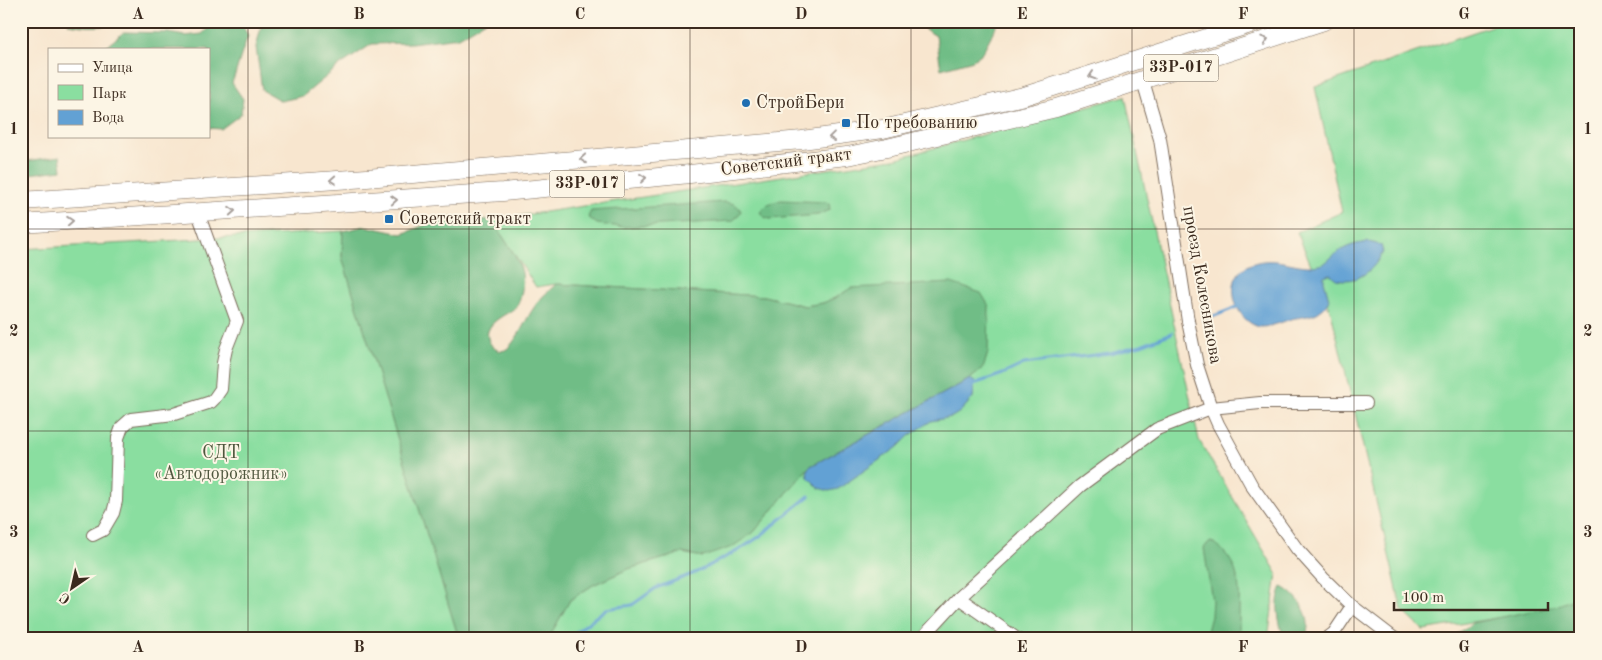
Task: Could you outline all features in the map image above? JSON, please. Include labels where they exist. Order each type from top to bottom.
[{"type":"highway","name":"Советский тракт","points":[[21,201],[367,178],[811,139],[883,129],[1024,96],[1260,21]]},
{"type":"highway","name":"Советский тракт","points":[[21,224],[502,192],[690,174],[847,156],[1056,108],[1324,21]]},
{"type":"highway","points":[[1138,61],[1143,80]]},
{"type":"street","name":"проезд Колесникова","points":[[1143,80],[1160,139],[1188,321],[1197,365],[1211,408],[1232,453],[1269,512],[1297,549],[1352,606],[1395,639]]},
{"type":"street","points":[[93,535],[102,530],[113,514],[116,501],[118,438],[122,427],[131,419],[174,414],[211,402],[221,389],[226,349],[237,321],[198,213]]},
{"type":"street","points":[[921,639],[959,598],[1080,486],[1157,429],[1211,408],[1260,403],[1366,403]]},
{"type":"street","points":[[959,598],[1017,639]]},
{"type":"street","points":[[1326,639],[1334,633],[1352,606]]},
{"type":"green space","points":[[67,21],[128,21],[106,26],[85,26],[69,24]]},
{"type":"green space","points":[[230,21],[243,26],[248,36],[232,83],[243,99],[241,114],[221,129],[210,128],[210,48],[104,48],[124,32],[168,33],[185,36],[202,34],[214,23]]},
{"type":"green space","points":[[266,21],[486,21],[459,37],[411,43],[372,44],[339,66],[303,96],[281,101],[262,90],[256,47],[262,24]]},
{"type":"green space","points":[[912,21],[999,21],[982,53],[973,60],[941,69],[936,36]]},
{"type":"green space","points":[[1506,21],[1581,21],[1581,604],[1423,630],[1402,610],[1331,312],[1297,232],[1342,212],[1315,87]]},
{"type":"green space","points":[[1125,96],[1199,440],[1277,573],[1268,639],[548,639],[570,600],[593,585],[628,569],[682,553],[703,557],[753,533],[809,467],[970,379],[982,367],[988,352],[851,288],[823,303],[805,306],[764,296],[556,284],[536,287],[492,220],[894,159]]},
{"type":"green space","points":[[60,156],[62,170],[21,175],[21,162]]},
{"type":"green space","points":[[781,200],[825,202],[829,203],[830,210],[818,215],[770,219],[764,217],[760,212],[768,204]]},
{"type":"green space","points":[[724,202],[736,205],[741,211],[732,221],[624,227],[597,224],[588,217],[591,211]]},
{"type":"green space","points":[[446,217],[492,220],[522,270],[522,288],[517,306],[496,321],[488,331],[490,344],[500,351],[508,348],[537,303],[556,284],[764,296],[805,306],[823,303],[851,288],[951,283],[981,293],[989,306],[988,352],[984,366],[970,379],[809,467],[753,533],[732,547],[703,557],[682,553],[628,569],[593,585],[570,600],[548,639],[459,639],[342,257],[343,231],[365,226],[402,234]]},
{"type":"green space","name":"СДТ «Автодорожник»","points":[[343,231],[342,257],[459,639],[21,639],[21,249]]},
{"type":"green space","points":[[1209,542],[1216,544],[1224,552],[1236,572],[1239,594],[1240,639],[1205,639],[1211,616],[1212,601],[1204,548]]},
{"type":"green space","points":[[1282,587],[1300,602],[1307,617],[1307,632],[1303,639],[1284,639],[1278,606]]},
{"type":"green space","points":[[1581,596],[1581,639],[1460,639],[1455,636],[1472,623],[1556,606]]},
{"type":"water","points":[[1369,242],[1381,245],[1383,252],[1375,265],[1364,274],[1351,279],[1336,279],[1330,274],[1324,276],[1329,299],[1325,307],[1317,313],[1261,327],[1246,320],[1240,313],[1234,295],[1234,285],[1242,269],[1251,264],[1260,261],[1278,261],[1303,266],[1319,265],[1325,263],[1344,248]]},
{"type":"water","points":[[970,379],[975,382],[973,398],[960,412],[952,417],[931,421],[909,436],[898,447],[838,489],[829,491],[819,488],[808,477],[809,467]]},
{"type":"waterway","points":[[1204,320],[1237,307]]},
{"type":"waterway","points":[[971,385],[1003,374],[1024,364],[1110,353],[1141,345],[1172,333]]},
{"type":"waterway","points":[[567,639],[606,609],[632,605],[656,588],[695,573],[739,550],[759,537],[809,496]]},
{"type":"place","name":"СтройБери","points":[[746,103]]},
{"type":"place","name":"По требованию","points":[[846,123]]},
{"type":"place","name":"Советский тракт","points":[[389,219]]}]
